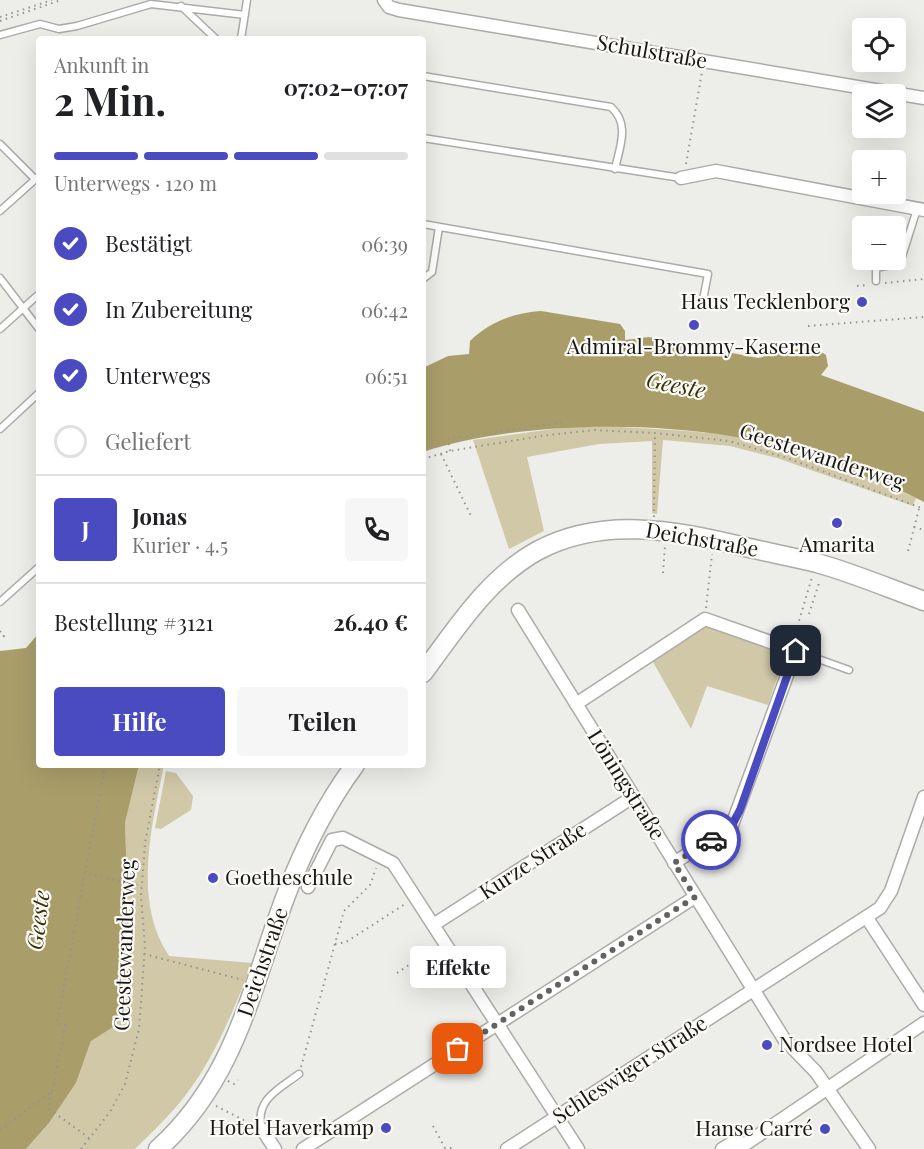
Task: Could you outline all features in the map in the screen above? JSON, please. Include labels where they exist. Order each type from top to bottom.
[{"type":"main road","name":"Deichstraße","points":[[426,670],[471,608],[497,580],[536,552],[586,533],[627,528],[706,537],[825,566],[924,601]]},
{"type":"main road","name":"Deichstraße","points":[[158,1149],[193,1113],[219,1075],[257,984],[288,890],[304,851],[353,768]]},
{"type":"street","name":"Schulstraße","points":[[384,0],[389,7],[399,10],[924,98]]},
{"type":"street","points":[[682,177],[716,171],[920,209]]},
{"type":"street","name":"Löningstraße","points":[[518,610],[784,1039],[827,1088],[869,1149]]},
{"type":"street","points":[[576,704],[705,619],[793,651],[740,810],[732,825],[674,863]]},
{"type":"street","name":"Kurze Straße","points":[[433,925],[633,797]]},
{"type":"street","name":"Schleswiger Straße","points":[[507,1149],[867,918],[886,902],[924,797]]},
{"type":"street","points":[[309,886],[332,840],[343,838],[393,863],[578,1149]]},
{"type":"street","points":[[303,1149],[695,897]]},
{"type":"street","points":[[867,918],[924,1005]]},
{"type":"street","points":[[722,1149],[730,1144],[747,1143],[924,1023]]},
{"type":"street","points":[[262,1129],[275,1149]]},
{"type":"lane","points":[[242,36],[247,0]]},
{"type":"lane","points":[[0,35],[40,24],[59,29],[77,26],[150,4],[180,5],[245,15]]},
{"type":"lane","points":[[180,5],[213,36]]},
{"type":"lane","points":[[426,76],[611,107],[621,116],[624,127],[615,169]]},
{"type":"lane","points":[[426,138],[615,169],[682,177]]},
{"type":"lane","points":[[0,144],[36,177]]},
{"type":"lane","points":[[0,211],[36,179]]},
{"type":"lane","points":[[876,281],[876,268],[900,263],[920,209]]},
{"type":"lane","points":[[426,225],[708,274],[703,300]]},
{"type":"lane","points":[[426,277],[432,272],[439,227]]},
{"type":"lane","points":[[0,278],[16,297],[21,309],[36,326]]},
{"type":"lane","points":[[0,328],[36,296]]},
{"type":"lane","points":[[0,429],[36,396]]},
{"type":"lane","points":[[0,602],[36,570]]},
{"type":"lane","points":[[793,651],[849,670]]},
{"type":"lane","points":[[262,1129],[259,1118],[262,1102],[299,1074]]},
{"type":"path","points":[[0,19],[52,0]]},
{"type":"path","points":[[0,19],[61,0]]},
{"type":"path","points":[[682,177],[704,61]]},
{"type":"path","points":[[857,286],[924,279]]},
{"type":"path","points":[[808,326],[924,317]]},
{"type":"path","points":[[450,451],[448,439],[564,422]]},
{"type":"path","name":"Geestewanderweg","points":[[426,458],[450,451],[594,430],[656,433],[729,441],[787,458],[924,508]]},
{"type":"path","points":[[656,433],[663,573]]},
{"type":"path","points":[[441,454],[472,518]]},
{"type":"path","points":[[908,551],[920,506]]},
{"type":"path","points":[[914,527],[924,530]]},
{"type":"path","points":[[809,614],[825,566]]},
{"type":"path","points":[[705,619],[709,569]]},
{"type":"path","points":[[793,651],[811,581]]},
{"type":"path","points":[[0,632],[4,636],[0,637]]},
{"type":"path","points":[[66,1025],[57,1024],[104,768]]},
{"type":"path","name":"Geestewanderweg","points":[[81,1149],[110,1112],[125,1084],[139,1029],[144,954],[142,886],[145,843],[159,768]]},
{"type":"path","points":[[299,1074],[344,911],[370,885],[380,856]]},
{"type":"path","points":[[85,873],[142,886]]},
{"type":"path","points":[[335,944],[346,942],[415,897]]},
{"type":"path","points":[[397,974],[444,942]]},
{"type":"path","points":[[144,954],[257,984]]},
{"type":"path","points":[[67,1020],[48,1108],[89,1138]]},
{"type":"path","points":[[0,1130],[52,1091]]},
{"type":"path","points":[[217,1107],[262,1129]]},
{"type":"path","points":[[433,1126],[445,1148],[452,1148]]},
{"type":"shaded area","points":[[605,426],[698,432],[753,439],[824,460],[916,498],[913,506],[777,458],[730,446],[663,440],[657,514],[652,513],[652,441],[599,444],[527,457],[544,531],[509,549],[473,440],[567,427]]},
{"type":"shaded area","points":[[706,626],[785,655],[768,705],[707,686],[691,729],[653,662]]},
{"type":"shaded area","points":[[138,768],[163,768],[148,862],[151,911],[158,934],[169,956],[252,963],[229,1019],[201,1073],[177,1106],[135,1149],[26,1149],[49,1123],[76,1083],[91,1041],[130,964],[125,823]]},
{"type":"shaded area","points":[[166,771],[176,773],[193,796],[191,810],[161,829],[155,828]]},
{"type":"water","name":"Geeste","points":[[541,311],[620,324],[625,331],[625,340],[649,337],[758,358],[812,346],[826,355],[828,366],[821,375],[924,412],[924,502],[880,482],[792,451],[761,442],[694,431],[616,427],[535,430],[458,442],[426,451],[426,367],[448,356],[469,354],[470,341],[478,334],[494,324],[521,314]]},
{"type":"water","name":"Geeste","points":[[36,636],[36,768],[138,768],[125,823],[130,964],[116,1025],[91,1041],[76,1083],[49,1123],[26,1149],[0,1149],[0,651],[26,648]]},
{"type":"way so far","points":[[458,1049],[695,897],[674,863],[711,840]]},
{"type":"place","name":"Haus Tecklenborg","points":[[862,302]]},
{"type":"place","name":"Admiral-Brommy-Kaserne","points":[[694,325]]},
{"type":"place","name":"Amarita","points":[[837,523]]},
{"type":"place","name":"Goetheschule","points":[[213,878]]},
{"type":"place","name":"Nordsee Hotel","points":[[767,1045]]},
{"type":"place","name":"Effekte","points":[[458,1049]]},
{"type":"place","name":"Hotel Haverkamp","points":[[386,1128]]},
{"type":"place","name":"Hanse Carré","points":[[825,1129]]},
{"type":"route","points":[[711,840],[732,825],[740,810],[796,651]]}]
